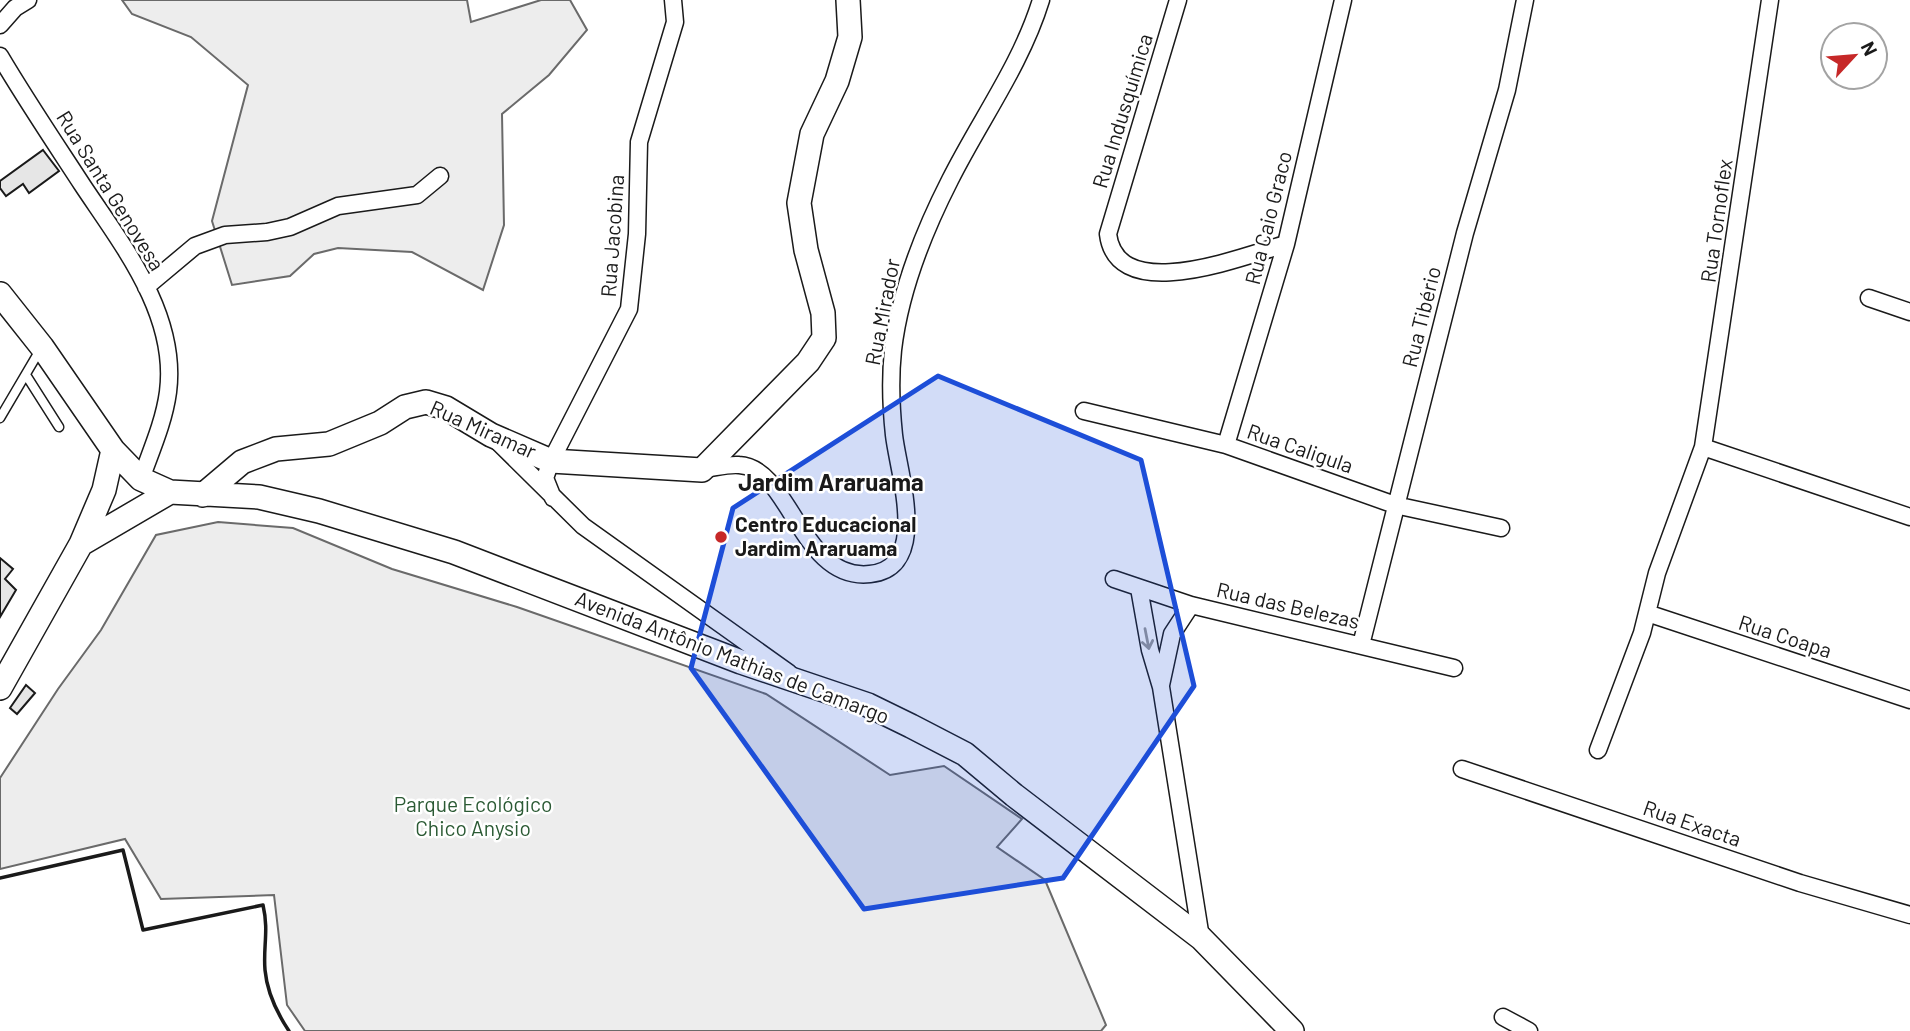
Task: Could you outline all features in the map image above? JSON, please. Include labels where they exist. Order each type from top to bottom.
[{"type":"street","points":[[0,25],[15,8],[29,0]]},
{"type":"street","name":"Rua Jacobina","points":[[551,461],[629,309],[638,234],[639,142],[675,22],[673,0]]},
{"type":"street","points":[[702,470],[808,362],[824,338],[823,313],[806,250],[799,203],[812,134],[837,81],[850,37],[848,0]]},
{"type":"street","points":[[1034,0],[1036,17]]},
{"type":"street","name":"Rua Mirador","points":[[702,470],[741,464],[764,477],[822,558],[845,572],[854,575],[874,574],[884,571],[900,556],[908,517],[891,396],[893,349],[903,302],[916,253],[951,178],[999,94],[1036,17],[1041,0]]},
{"type":"street","name":"Rua Indusquímica","points":[[1178,0],[1108,234],[1110,249],[1118,262],[1159,273],[1181,272],[1286,244]]},
{"type":"street","name":"Rua Caio Graco","points":[[1226,445],[1286,244],[1343,0]]},
{"type":"street","name":"Rua Tibério","points":[[1361,645],[1465,233],[1507,90],[1525,0]]},
{"type":"street","name":"Rua Tornoflex","points":[[1703,447],[1770,0]]},
{"type":"street","name":"Rua Santa Genovesa","points":[[0,56],[131,258],[153,301],[167,347],[168,392],[156,438],[141,478]]},
{"type":"street","points":[[146,287],[195,246],[225,235],[290,227],[338,206],[417,195],[440,176]]},
{"type":"street","points":[[0,294],[42,347],[113,450],[141,478],[170,492]]},
{"type":"street","points":[[1869,298],[1910,312]]},
{"type":"street","name":"Rua Miramar","points":[[203,495],[242,462],[276,449],[329,444],[380,423],[405,407],[426,402],[551,461],[702,470]]},
{"type":"street","name":"Rua Caligula","points":[[1084,411],[1226,445],[1395,505],[1501,528]]},
{"type":"street","points":[[491,435],[583,526],[798,681]]},
{"type":"street","points":[[1598,750],[1647,613],[1657,573],[1703,447],[1910,517]]},
{"type":"street","points":[[0,688],[81,544],[100,498],[113,450]]},
{"type":"street","points":[[551,461],[545,478],[554,498]]},
{"type":"street","points":[[81,544],[170,492]]},
{"type":"street","name":"Avenida Antônio Mathias de Camargo","points":[[170,492],[259,497],[319,511],[454,552],[729,658],[868,705],[965,754],[1014,795],[1201,938],[1292,1031]]},
{"type":"street","points":[[100,498],[124,518]]},
{"type":"street","name":"Rua das Belezas","points":[[1114,579],[1191,605],[1454,668]]},
{"type":"street","points":[[1139,589],[1150,650],[1161,687],[1201,938]]},
{"type":"street","points":[[1161,687],[1172,634],[1191,605]]},
{"type":"street","name":"Rua Coapa","points":[[1647,613],[1910,700]]},
{"type":"street","name":"Rua Exacta","points":[[1462,769],[1800,883],[1910,915]]},
{"type":"street","points":[[1503,1017],[1529,1031]]},
{"type":"lane","points":[[0,418],[42,347]]},
{"type":"lane","points":[[26,375],[59,427]]},
{"type":"highlighted area","points":[[938,376],[1141,460],[1194,686],[1063,878],[864,909],[691,668],[733,508]]},
{"type":"shaded area","points":[[122,0],[467,0],[471,22],[541,0],[570,0],[587,30],[549,75],[502,114],[504,225],[483,290],[412,252],[338,248],[314,254],[290,276],[232,285],[212,221],[248,85],[191,37],[132,14]]},
{"type":"shaded area","name":"Parque Ecológico Chico Anysio","points":[[218,522],[293,528],[392,569],[517,607],[766,694],[890,775],[944,766],[1022,819],[997,847],[1045,880],[1106,1025],[1101,1031],[305,1031],[287,1005],[274,895],[161,899],[125,839],[0,869],[0,778],[58,689],[101,630],[156,535]]},
{"type":"building","points":[[43,150],[59,171],[29,193],[23,184],[6,196],[0,188],[0,181]]},
{"type":"building","points":[[0,558],[13,569],[5,579],[16,590],[0,617]]},
{"type":"building","points":[[26,685],[35,693],[17,714],[10,708]]},
{"type":"wall","points":[[0,878],[123,850],[143,930],[263,905],[266,923],[266,978],[273,1002],[289,1031]]},
{"type":"place","name":"Centro Educacional Jardim Araruama","points":[[721,537]]},
{"type":"district","name":"Jardim Araruama","points":[[831,483]]}]
